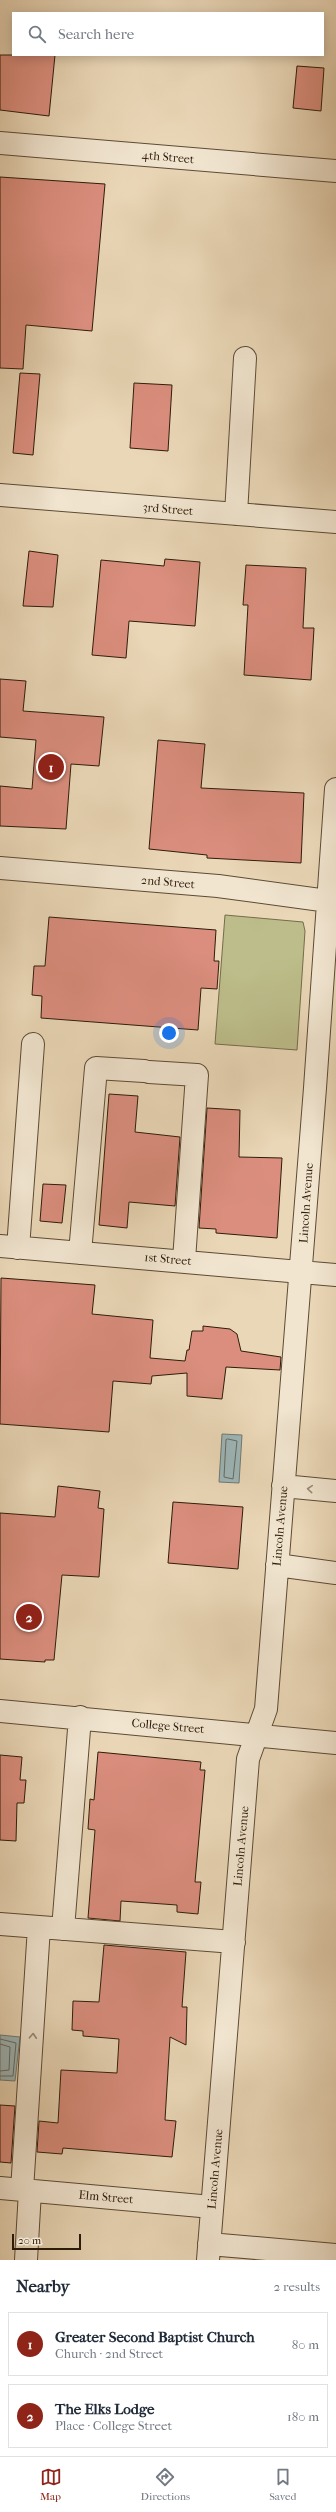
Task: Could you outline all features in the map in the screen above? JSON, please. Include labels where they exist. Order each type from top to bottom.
[{"type":"street","name":"4th Street","points":[[0,143],[336,171]]},
{"type":"street","points":[[236,514],[245,358]]},
{"type":"street","name":"3rd Street","points":[[0,495],[336,522]]},
{"type":"street","name":"Lincoln Avenue","points":[[209,2252],[248,1759],[266,1709],[300,1270],[332,902],[336,789]]},
{"type":"street","name":"2nd Street","points":[[0,868],[218,886],[332,902]]},
{"type":"street","points":[[9,1247],[33,1044]]},
{"type":"street","points":[[80,1252],[96,1068],[197,1075],[184,1260]]},
{"type":"street","name":"1st Street","points":[[9,1247],[184,1260],[300,1270],[336,1275]]},
{"type":"street","points":[[283,1486],[336,1491]]},
{"type":"street","points":[[277,1565],[336,1573]]},
{"type":"street","name":"College Street","points":[[0,1711],[80,1717],[336,1743]]},
{"type":"street","points":[[63,1929],[80,1717]]},
{"type":"street","points":[[0,1924],[234,1942]]},
{"type":"street","points":[[26,2260],[26,2190],[39,1927]]},
{"type":"street","name":"Elm Street","points":[[0,2188],[212,2207]]},
{"type":"street","points":[[209,2252],[336,2255]]},
{"type":"green space","points":[[225,915],[303,922],[305,931],[297,1050],[215,1044]]},
{"type":"water","points":[[222,1434],[242,1435],[239,1483],[219,1482]]},
{"type":"water","points":[[0,2035],[20,2037],[15,2081],[0,2080]]},
{"type":"building","points":[[0,55],[55,56],[49,116],[0,110]]},
{"type":"building","points":[[297,66],[324,68],[321,111],[293,108]]},
{"type":"building","points":[[0,177],[105,184],[92,331],[26,325],[23,369],[0,368]]},
{"type":"building","points":[[20,373],[40,374],[33,455],[13,453]]},
{"type":"building","points":[[134,383],[172,385],[168,451],[130,448]]},
{"type":"building","points":[[29,551],[58,555],[53,607],[23,606]]},
{"type":"building","points":[[165,559],[200,562],[195,626],[129,621],[126,658],[92,655],[101,560],[164,566]]},
{"type":"building","points":[[246,565],[306,568],[303,628],[314,628],[311,680],[244,675],[248,605],[243,605]]},
{"type":"building","points":[[0,679],[26,681],[23,711],[104,717],[99,766],[71,764],[66,829],[0,826],[0,786],[32,789],[36,740],[0,737]]},
{"type":"building","points":[[158,740],[205,744],[201,788],[304,793],[301,863],[207,858],[207,855],[149,849]]},
{"type":"building","points":[[49,917],[216,930],[214,961],[219,961],[217,989],[201,988],[198,1030],[41,1018],[42,996],[32,995],[34,966],[45,966]]},
{"type":"building","points":[[109,1094],[138,1096],[135,1132],[180,1137],[175,1206],[129,1202],[127,1228],[99,1225]]},
{"type":"building","points":[[207,1108],[240,1110],[239,1157],[282,1158],[277,1238],[216,1233],[216,1229],[199,1228]]},
{"type":"building","points":[[43,1184],[66,1185],[62,1223],[40,1221]]},
{"type":"building","points":[[1,1278],[95,1285],[92,1314],[153,1320],[150,1358],[185,1361],[187,1350],[189,1350],[192,1331],[203,1331],[203,1326],[230,1329],[237,1334],[241,1351],[281,1357],[280,1370],[226,1367],[222,1399],[187,1396],[187,1373],[152,1376],[151,1384],[113,1381],[109,1432],[0,1424]]},
{"type":"building","points":[[58,1486],[100,1491],[98,1508],[104,1509],[99,1577],[62,1575],[54,1660],[45,1660],[45,1662],[0,1659],[0,1513],[55,1517]]},
{"type":"building","points":[[173,1502],[243,1507],[238,1569],[168,1563]]},
{"type":"building","points":[[98,1752],[201,1762],[200,1770],[205,1770],[195,1882],[201,1882],[198,1914],[177,1912],[177,1905],[121,1901],[120,1921],[88,1918],[95,1830],[88,1829],[90,1799],[94,1800]]},
{"type":"building","points":[[0,1755],[22,1757],[20,1780],[26,1780],[24,1803],[17,1803],[16,1841],[0,1840]]},
{"type":"building","points":[[104,1945],[186,1952],[182,2007],[187,2007],[186,2045],[170,2037],[165,2120],[176,2121],[172,2157],[63,2148],[62,2154],[37,2152],[39,2121],[58,2123],[61,2070],[117,2073],[119,2039],[83,2036],[83,2031],[72,2030],[73,2001],[99,2002]]},
{"type":"building","points":[[0,2105],[15,2106],[11,2163],[0,2162]]},
{"type":"place","name":"Greater Second Baptist Church","points":[[51,767]]},
{"type":"place","name":"The Elks Lodge","points":[[29,1617]]}]
